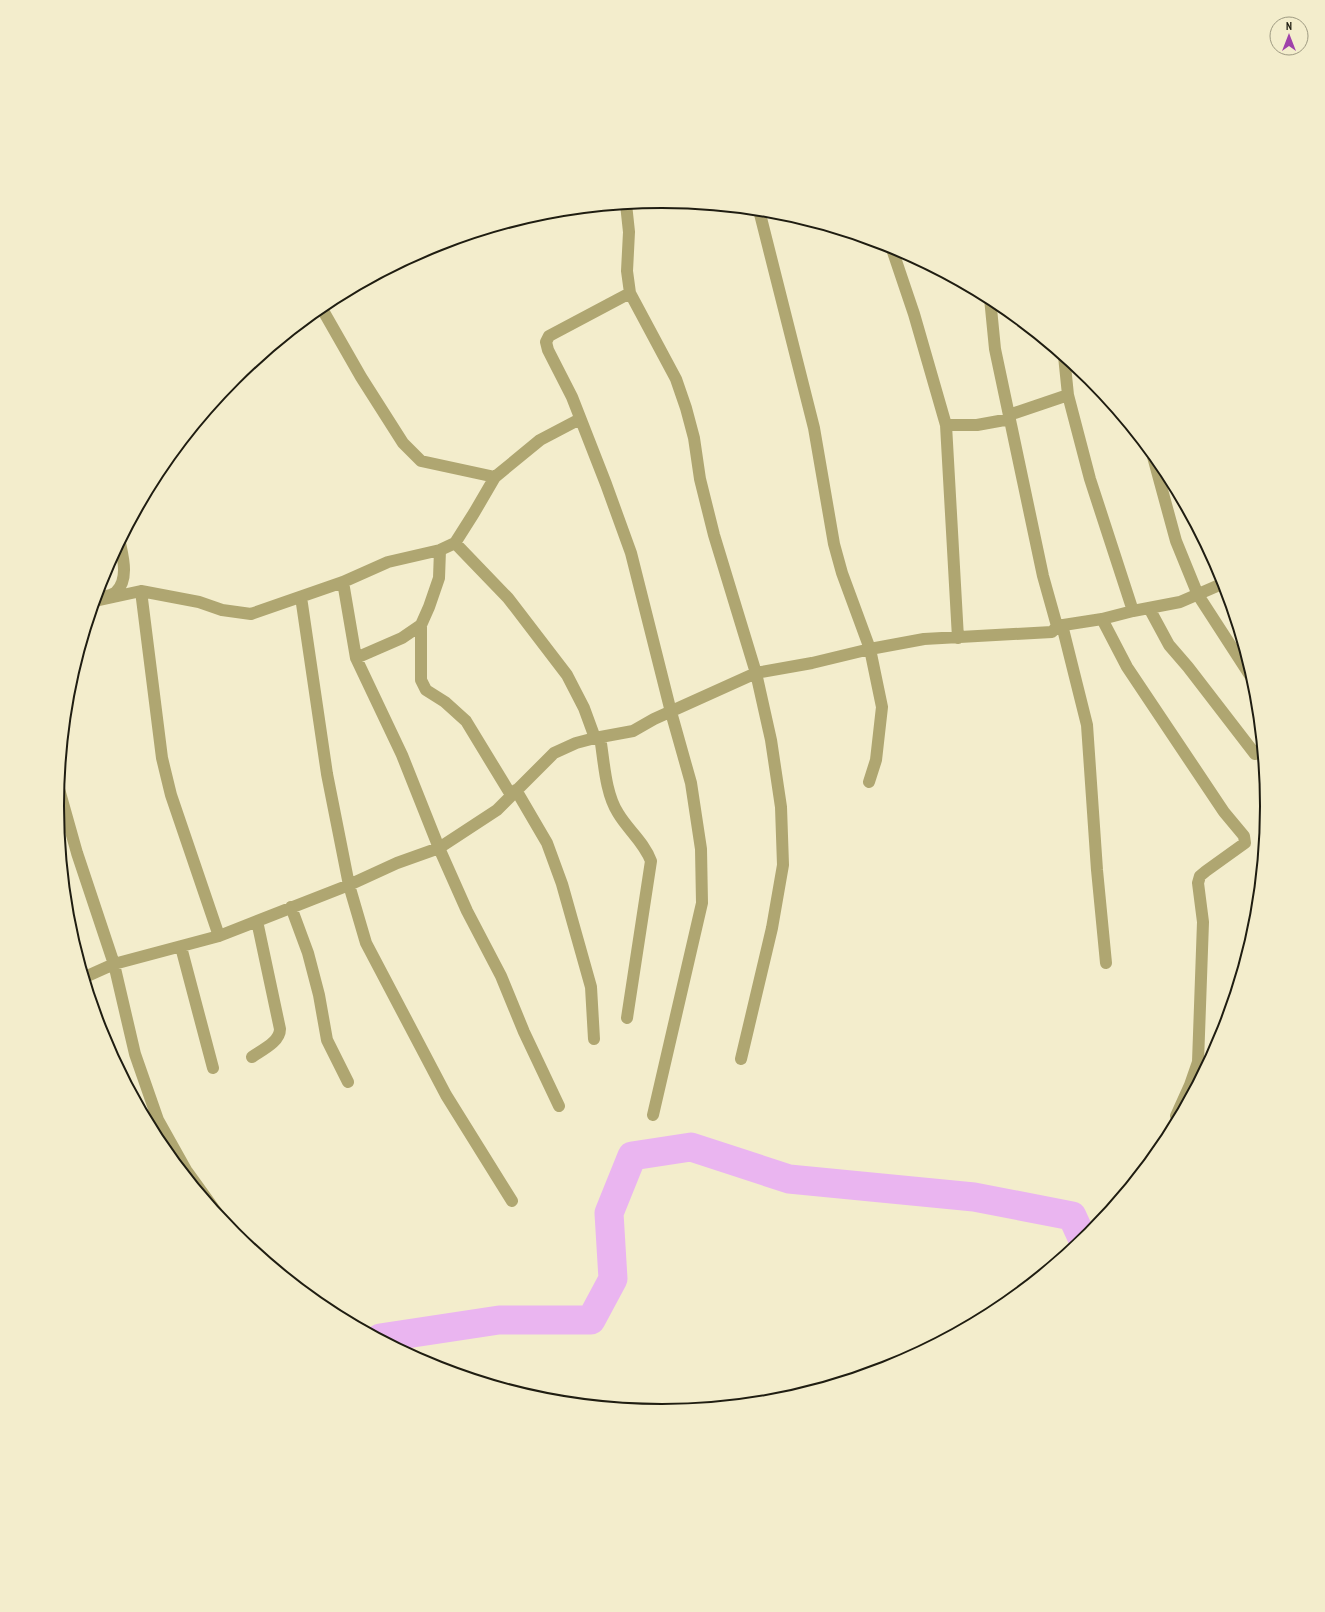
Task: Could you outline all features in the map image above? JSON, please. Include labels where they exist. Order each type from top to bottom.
[{"type":"street","points":[[626,209],[628,232],[627,271],[630,293],[676,379],[686,408],[694,438],[700,479],[714,535],[756,673],[771,740],[781,807],[783,865],[772,928],[741,1060]]},
{"type":"street","points":[[760,216],[814,428],[834,544],[842,573],[870,649],[882,707],[876,760],[869,782]]},
{"type":"street","points":[[894,254],[914,314],[946,424],[958,638]]},
{"type":"street","points":[[630,293],[549,336],[546,342],[548,350],[572,398],[631,553],[671,712],[691,783],[701,849],[702,903],[653,1115]]},
{"type":"street","points":[[991,305],[995,349],[1043,576],[1060,625],[1087,725],[1097,870],[1106,963]]},
{"type":"street","points":[[324,312],[361,377],[403,443],[422,461],[495,477]]},
{"type":"street","points":[[1065,363],[1068,395],[1090,479],[1132,611]]},
{"type":"street","points":[[946,424],[977,425],[1010,417],[1068,395]]},
{"type":"street","points":[[102,599],[141,591],[199,602],[222,610],[251,614],[343,582],[388,562],[440,550],[455,543],[495,477],[540,440],[580,419]]},
{"type":"street","points":[[1156,468],[1176,541],[1198,595],[1244,666]]},
{"type":"street","points":[[455,543],[508,598],[567,675],[598,737],[612,802],[618,813],[647,851],[651,861],[627,1018]]},
{"type":"street","points":[[440,550],[439,578],[421,625],[421,680],[426,690],[445,702],[466,721],[547,843],[562,884],[592,988],[594,1039]]},
{"type":"street","points":[[102,598],[116,592],[123,579],[125,565],[122,551]]},
{"type":"street","points":[[343,582],[356,658],[402,755],[467,910],[501,976],[524,1032],[559,1106]]},
{"type":"street","points":[[89,975],[114,964],[219,936],[440,848],[498,810],[513,793],[554,753],[576,743],[598,737],[633,731],[756,673],[812,663],[870,649],[924,639],[1052,632],[1060,625],[1102,619],[1132,611],[1180,602],[1218,585]]},
{"type":"street","points":[[141,591],[162,758],[171,795],[219,936]]},
{"type":"street","points":[[301,597],[327,774],[349,884],[366,943],[446,1095],[512,1201]]},
{"type":"street","points":[[1149,608],[1169,645],[1188,667],[1255,754]]},
{"type":"street","points":[[1102,619],[1127,667],[1224,812],[1244,836],[1244,843],[1200,876],[1198,883],[1203,922],[1201,1015],[1198,1062],[1194,1080]]},
{"type":"street","points":[[356,658],[402,638],[421,625]]},
{"type":"street","points":[[64,807],[77,853],[114,964],[135,1054],[158,1120],[180,1159]]},
{"type":"street","points":[[291,907],[308,952],[319,995],[327,1040],[348,1082]]},
{"type":"street","points":[[252,1057],[276,1040],[280,1034],[257,921]]},
{"type":"street","points":[[181,947],[213,1068]]},
{"type":"waterway","points":[[387,1337],[499,1320],[591,1320],[613,1279],[609,1213],[632,1156],[691,1147],[789,1179],[974,1197],[1072,1216],[1080,1234]]}]
